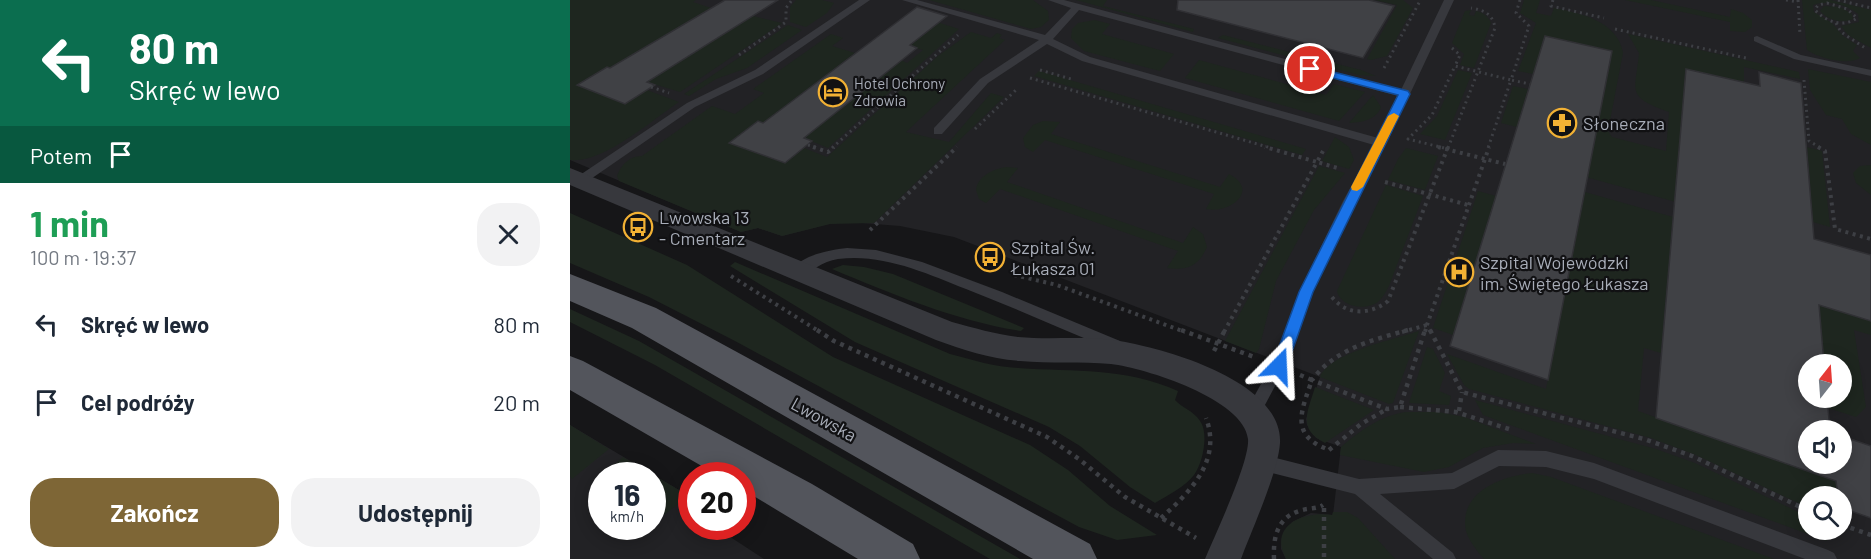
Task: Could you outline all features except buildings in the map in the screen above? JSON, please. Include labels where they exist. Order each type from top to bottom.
[{"type":"main road","name":"Lwowska","points":[[570,287],[644,318],[1075,559]]},
{"type":"main road","points":[[570,372],[789,494],[898,559]]},
{"type":"street","points":[[575,178],[796,272],[946,332],[981,343],[1019,349],[1112,352],[1151,360],[1226,390],[1253,413],[1260,424],[1264,441],[1260,462],[1224,557]]},
{"type":"lane","points":[[575,178],[691,105],[759,72],[865,0]]},
{"type":"lane","points":[[906,0],[1046,40],[1086,59],[1381,143]]},
{"type":"lane","points":[[1053,0],[1404,94]]},
{"type":"lane","points":[[1253,413],[1284,356],[1316,272],[1349,201],[1381,143],[1449,0]]},
{"type":"lane","points":[[938,131],[984,81],[1046,40],[1076,8]]},
{"type":"lane","points":[[1757,39],[1802,58],[1871,73]]},
{"type":"lane","points":[[796,272],[813,260],[832,255],[866,254],[890,257],[978,288],[1151,360]]},
{"type":"lane","points":[[1260,462],[1359,487],[1454,481],[1498,458],[1546,459],[1594,471],[1828,559]]},
{"type":"lane","points":[[1359,487],[1447,559]]},
{"type":"path","points":[[1329,450],[1368,419],[1387,409],[1400,407],[1529,26],[1516,13],[1520,0]]},
{"type":"path","points":[[1553,0],[1551,6],[1604,18]]},
{"type":"path","points":[[1786,0],[1798,3],[1798,0]]},
{"type":"path","points":[[1838,0],[1871,8]]},
{"type":"path","points":[[1836,22],[1852,23],[1857,18],[1841,6],[1822,4],[1815,7],[1821,16],[1836,22],[1841,32],[1865,48]]},
{"type":"path","points":[[1331,290],[1337,304],[1353,312],[1376,310],[1388,301],[1478,72],[1495,22],[1485,12],[1475,9],[1464,10]]},
{"type":"path","points":[[1615,29],[1748,58]]},
{"type":"path","points":[[808,145],[828,152],[960,33]]},
{"type":"path","points":[[1402,145],[1432,115],[1460,55],[1447,42]]},
{"type":"path","points":[[1802,58],[1809,141],[1826,151],[1834,229],[1871,239]]},
{"type":"path","points":[[1455,66],[1530,84]]},
{"type":"path","points":[[1071,79],[1038,69],[1029,77],[1317,162],[1200,378],[1184,401],[1204,416],[1210,426],[1210,445],[1205,467],[1198,482],[1161,518]]},
{"type":"path","points":[[970,134],[1020,85]]},
{"type":"path","points":[[651,87],[678,96]]},
{"type":"path","points":[[1323,151],[1337,131]]},
{"type":"path","points":[[1408,139],[1505,164]]},
{"type":"path","points":[[870,230],[962,142]]},
{"type":"path","points":[[727,273],[834,341],[1047,437],[1079,459],[1125,497],[1224,557]]},
{"type":"path","points":[[1427,325],[1462,392],[1459,411]]},
{"type":"path","points":[[1387,409],[1312,380],[1318,369],[1340,353],[1427,325]]},
{"type":"path","points":[[1462,392],[1644,439],[1692,456],[1798,506]]},
{"type":"path","points":[[1322,507],[1325,517],[1324,559]]},
{"type":"path","points":[[1852,528],[1871,535]]},
{"type":"shaded area","name":"Szpital Wojewódzki im. Świętego Łukasza","points":[[570,0],[1871,0],[1871,559],[1286,559],[1281,549],[1281,542],[1283,534],[1292,522],[1311,513],[1333,515],[1341,447],[1316,438],[1307,425],[1306,419],[1320,377],[954,237],[900,226],[849,222],[829,224],[782,236],[758,228],[741,232],[570,160]]},
{"type":"shaded area","points":[[570,0],[696,0],[693,2],[711,8],[610,68],[607,67],[578,84],[647,90],[679,102],[612,148],[583,159],[570,160]]},
{"type":"shaded area","points":[[796,0],[822,0],[834,3],[827,13],[806,27],[790,22],[790,7]]},
{"type":"shaded area","points":[[929,0],[1033,0],[1048,11],[1049,20],[1041,27],[1031,29]]},
{"type":"shaded area","points":[[1076,0],[1107,0],[1103,6],[1194,29],[1193,32]]},
{"type":"shaded area","points":[[1375,0],[1403,0],[1413,8],[1387,56],[1371,60],[1367,59],[1397,5]]},
{"type":"shaded area","points":[[1524,0],[1540,0],[1536,13],[1551,16],[1554,8],[1596,20],[1614,33],[1620,42],[1623,53],[1608,131],[1612,137],[1666,151],[1669,112],[1645,101],[1636,91],[1639,53],[1628,34],[1799,72],[1800,79],[1744,67],[1744,82],[1686,69],[1676,202],[1586,177],[1612,51],[1545,36],[1533,74],[1518,71],[1536,23],[1520,13]]},
{"type":"shaded area","points":[[1625,0],[1651,0],[1730,17],[1731,9],[1743,13],[1752,20],[1752,27],[1745,32],[1730,31],[1730,22]]},
{"type":"shaded area","points":[[1802,0],[1831,0],[1871,10],[1871,48],[1848,35],[1841,26],[1859,22],[1858,14],[1842,5],[1824,3],[1813,5],[1814,12],[1832,23],[1843,36],[1857,45],[1853,51],[1860,58],[1848,61],[1833,60],[1807,50]]},
{"type":"shaded area","points":[[1824,6],[1840,7],[1852,14],[1853,19],[1839,21],[1831,19],[1820,11]]},
{"type":"shaded area","points":[[1471,10],[1469,15],[1474,16],[1476,11],[1480,12],[1487,16],[1491,23],[1474,68],[1460,65],[1464,54],[1452,43],[1465,11]]},
{"type":"shaded area","points":[[753,16],[782,23],[680,92],[647,82]]},
{"type":"shaded area","points":[[924,18],[959,29],[828,148],[804,138],[901,60],[907,63],[923,50],[909,46],[936,24]]},
{"type":"shaded area","points":[[1095,20],[1110,24],[1102,34],[1174,54],[1160,71],[1084,51],[1071,38],[1072,29],[1078,23]]},
{"type":"shaded area","points":[[788,25],[802,30],[747,68],[716,79],[689,96],[684,94]]},
{"type":"shaded area","points":[[971,32],[991,38],[997,33],[1002,35],[999,38],[1005,40],[906,132],[949,142],[991,93],[1004,97],[874,223],[830,224],[782,236],[758,228],[741,232],[619,181],[617,176],[629,159],[642,156],[712,106],[735,114],[764,93],[753,89],[831,34],[843,38],[832,46],[855,53],[763,123],[758,121],[729,143],[785,163],[804,148],[827,157],[938,56]]},
{"type":"shaded area","points":[[1223,35],[1361,70],[1376,76],[1359,75],[1218,38]]},
{"type":"shaded area","points":[[1199,60],[1326,95],[1334,84],[1365,92],[1339,121],[1185,78]]},
{"type":"shaded area","points":[[1808,69],[1871,82],[1871,145],[1851,134],[1842,119],[1826,115],[1810,90]]},
{"type":"shaded area","points":[[1458,70],[1472,73],[1445,140],[1420,134],[1437,116]]},
{"type":"shaded area","points":[[1039,71],[1306,149],[1302,155],[1034,76]]},
{"type":"shaded area","points":[[1513,86],[1528,89],[1517,127],[1501,123]]},
{"type":"shaded area","points":[[1373,95],[1381,107],[1376,115],[1364,121],[1349,123]]},
{"type":"shaded area","points":[[1043,121],[1060,122],[1051,134],[1220,187],[1229,174],[1238,180],[1242,193],[1232,204],[1224,208],[1206,209],[1214,194],[1045,140],[1033,152],[1025,147],[1023,138],[1033,125]]},
{"type":"shaded area","points":[[1335,137],[1349,147],[1354,160],[1349,169],[1322,161]]},
{"type":"shaded area","points":[[1807,147],[1822,151],[1830,227],[1813,222]]},
{"type":"shaded area","points":[[1406,148],[1438,156],[1425,190],[1388,180]]},
{"type":"shaded area","points":[[1871,165],[1871,195],[1856,183],[1853,173],[1860,166]]},
{"type":"shaded area","points":[[1319,166],[1345,173],[1314,210],[1276,281],[1259,349],[1256,353],[1225,341]]},
{"type":"shaded area","points":[[1006,167],[1018,168],[1007,182],[1183,243],[1193,227],[1203,234],[1207,247],[1200,259],[1192,266],[1181,269],[1167,268],[1178,251],[1000,189],[986,203],[979,199],[976,190],[983,177],[991,171]]},
{"type":"shaded area","points":[[1386,185],[1423,196],[1384,294],[1373,305],[1354,306],[1343,301],[1337,291]]},
{"type":"shaded area","points":[[1478,191],[1496,196],[1453,335],[1433,328]]},
{"type":"shaded area","points":[[1585,192],[1673,217],[1661,353],[1644,348],[1638,411],[1798,468],[1798,474],[1816,474],[1836,481],[1837,486],[1798,486],[1798,503],[1696,455],[1651,438],[1469,389],[1464,385],[1447,354],[1546,389]]},
{"type":"shaded area","points":[[570,213],[687,265],[833,357],[1030,445],[1068,470],[1110,506],[1157,535],[1117,540],[1079,527],[735,341],[649,297],[570,263]]},
{"type":"shaded area","points":[[735,262],[950,354],[1009,367],[1118,374],[1158,383],[1178,391],[1175,400],[1195,415],[1203,426],[1204,448],[1197,470],[1176,491],[1155,503],[1130,487],[1080,446],[1049,427],[855,342],[730,266]]},
{"type":"shaded area","points":[[843,265],[893,274],[1024,328],[1021,331],[948,314],[832,269]]},
{"type":"shaded area","points":[[1819,305],[1871,321],[1871,335],[1854,330],[1866,407],[1856,417],[1828,408],[1852,408],[1852,354],[1823,354]]},
{"type":"shaded area","points":[[570,309],[639,341],[1020,559],[990,559],[655,365],[570,322]]},
{"type":"shaded area","points":[[1419,331],[1393,403],[1389,404],[1320,377],[1326,368],[1349,354]]},
{"type":"shaded area","points":[[1427,347],[1433,349],[1445,373],[1439,391],[1451,396],[1449,405],[1409,403]]},
{"type":"shaded area","points":[[1315,387],[1374,410],[1325,443],[1316,438],[1308,425],[1308,412]]},
{"type":"shaded area","points":[[1475,400],[1656,449],[1695,463],[1798,512],[1798,530],[1483,415]]},
{"type":"shaded area","points":[[1406,412],[1438,412],[1464,417],[1536,444],[1513,443],[1483,448],[1449,467],[1424,472],[1340,455],[1341,447],[1379,420]]},
{"type":"shaded area","points":[[570,425],[632,462],[588,462],[588,540],[666,540],[666,482],[678,489],[678,540],[735,540],[764,559],[570,559]]},
{"type":"shaded area","points":[[570,425],[609,449],[593,462],[588,462],[588,466],[572,479],[570,476]]},
{"type":"shaded area","points":[[623,457],[631,462],[617,462]]},
{"type":"shaded area","points":[[1532,473],[1551,477],[1774,559],[1484,559],[1466,531],[1465,517],[1469,506],[1475,496],[1496,482]]},
{"type":"shaded area","points":[[666,482],[678,490],[678,504],[666,513]]},
{"type":"shaded area","points":[[1333,512],[1347,512],[1358,518],[1395,559],[1286,559],[1282,547],[1285,529],[1300,518],[1310,515],[1332,515]]},
{"type":"slow traffic","points":[[1357,187],[1394,116]]},
{"type":"place","name":"Hotel Ochrony Zdrowia","points":[[833,92]]},
{"type":"place","name":"Słoneczna","points":[[1562,123]]},
{"type":"place","name":"Lwowska 13 - Cmentarz","points":[[638,227]]},
{"type":"place","name":"Szpital Św. Łukasza 01","points":[[990,257]]},
{"type":"place","name":"Szpital Wojewódzki im. Świętego Łukasza","points":[[1459,272]]},
{"type":"route","points":[[1279,366],[1306,292],[1349,201],[1381,143],[1404,94],[1310,69]]}]
